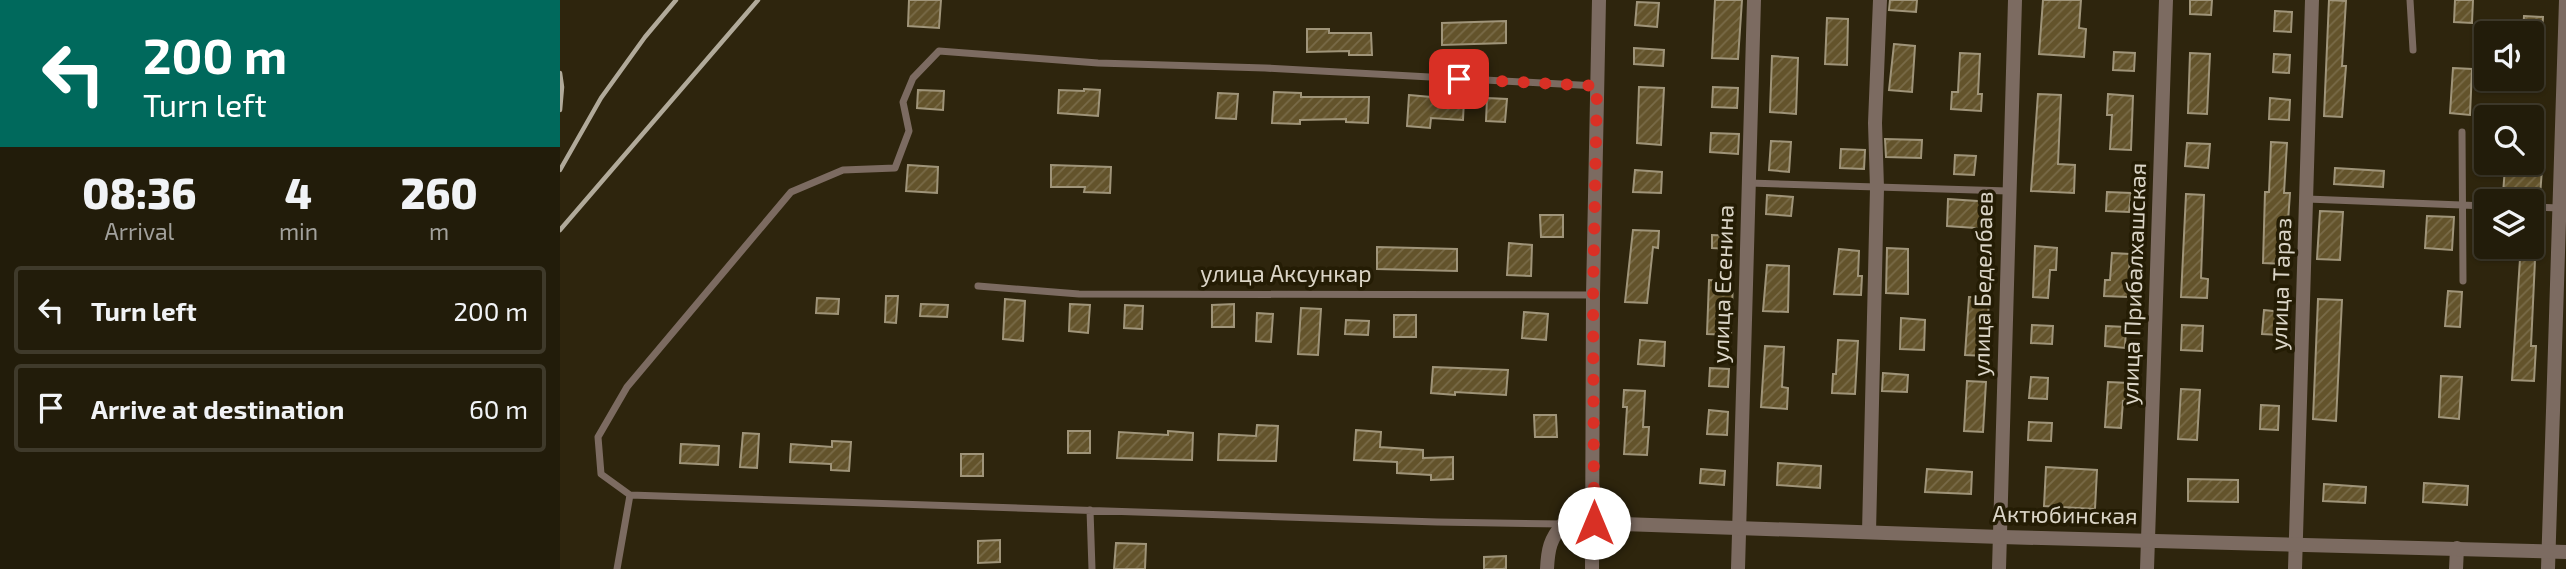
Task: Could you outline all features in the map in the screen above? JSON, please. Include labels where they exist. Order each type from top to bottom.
[{"type":"street","points":[[1592,569],[1593,295],[1599,0]]},
{"type":"street","name":"улица Есенина","points":[[1738,569],[1754,0]]},
{"type":"street","points":[[1869,531],[1877,188],[1875,124],[1880,0]]},
{"type":"street","name":"улица Беделбаев","points":[[1999,569],[2015,0]]},
{"type":"street","name":"улица Прибалхашская","points":[[2147,569],[2166,0]]},
{"type":"street","name":"улица Тараз","points":[[2295,569],[2312,0]]},
{"type":"street","points":[[2548,569],[2566,0]]},
{"type":"street","points":[[1547,569],[1552,537],[1563,524]]},
{"type":"street","name":"Актюбинская","points":[[1563,524],[2566,552]]},
{"type":"street","points":[[2456,569],[2457,548]]},
{"type":"lane","points":[[2410,0],[2413,50]]},
{"type":"lane","points":[[1563,524],[630,495],[601,474],[598,437],[626,387],[791,192],[844,170],[895,168],[909,131],[903,102],[913,78],[939,51],[1098,63],[1265,68],[1597,86]]},
{"type":"lane","points":[[2462,132],[2463,281]]},
{"type":"lane","points":[[1748,183],[2008,191]]},
{"type":"lane","points":[[2306,199],[2474,205]]},
{"type":"lane","points":[[2544,207],[2560,208]]},
{"type":"lane","name":"улица Аксункар","points":[[978,286],[1079,294],[1593,295]]},
{"type":"lane","points":[[617,569],[630,495]]},
{"type":"lane","points":[[1090,510],[1092,569]]},
{"type":"building","points":[[909,0],[941,0],[939,28],[908,26]]},
{"type":"building","points":[[1715,0],[1742,0],[1738,59],[1712,58]]},
{"type":"building","points":[[1890,0],[1917,0],[1916,12],[1889,10]]},
{"type":"building","points":[[2043,0],[2081,0],[2079,28],[2086,29],[2084,57],[2039,54]]},
{"type":"building","points":[[2190,0],[2212,0],[2211,15],[2190,14]]},
{"type":"building","points":[[2329,0],[2346,1],[2342,66],[2346,66],[2342,117],[2324,116]]},
{"type":"building","points":[[2455,0],[2473,0],[2472,23],[2454,22]]},
{"type":"building","points":[[1637,2],[1659,3],[1657,27],[1635,25]]},
{"type":"building","points":[[2275,11],[2292,12],[2291,32],[2274,31]]},
{"type":"building","points":[[2524,16],[2543,17],[2543,21],[2524,21]]},
{"type":"building","points":[[1827,18],[1848,19],[1847,65],[1825,64]]},
{"type":"building","points":[[1506,21],[1506,43],[1442,45],[1442,23]]},
{"type":"building","points":[[1307,29],[1329,29],[1329,33],[1371,33],[1372,55],[1349,55],[1349,51],[1307,52]]},
{"type":"building","points":[[1894,44],[1915,46],[1912,92],[1889,90]]},
{"type":"building","points":[[1634,48],[1664,50],[1663,66],[1634,64]]},
{"type":"building","points":[[2114,52],[2135,53],[2134,71],[2113,70]]},
{"type":"building","points":[[1960,53],[1980,54],[1978,94],[1982,94],[1981,111],[1951,109],[1952,92],[1958,92]]},
{"type":"building","points":[[2190,53],[2210,54],[2207,114],[2188,113]]},
{"type":"building","points":[[2274,54],[2290,55],[2289,73],[2273,72]]},
{"type":"building","points":[[1772,56],[1798,58],[1796,114],[1770,112]]},
{"type":"building","points":[[2453,68],[2472,69],[2470,115],[2450,113]]},
{"type":"building","points":[[1639,87],[1664,88],[1661,145],[1637,143]]},
{"type":"building","points":[[1713,87],[1738,88],[1737,108],[1712,107]]},
{"type":"building","points":[[918,90],[944,91],[943,110],[917,108]]},
{"type":"building","points":[[1059,90],[1100,90],[1098,116],[1058,113]]},
{"type":"building","points":[[1274,92],[1301,93],[1301,97],[1369,97],[1368,123],[1346,122],[1346,119],[1300,120],[1300,124],[1272,123]]},
{"type":"building","points":[[1218,93],[1238,94],[1236,119],[1216,118]]},
{"type":"building","points":[[2038,94],[2061,95],[2058,164],[2075,165],[2074,193],[2031,191]]},
{"type":"building","points":[[2108,94],[2133,96],[2131,150],[2110,149],[2112,115],[2107,115]]},
{"type":"building","points":[[1409,95],[1464,100],[1463,120],[1431,118],[1430,128],[1407,126]]},
{"type":"building","points":[[1487,98],[1507,99],[1505,122],[1486,121]]},
{"type":"building","points":[[2270,98],[2290,100],[2289,120],[2269,119]]},
{"type":"building","points":[[1711,133],[1739,134],[1738,154],[1710,152]]},
{"type":"building","points":[[1885,139],[1922,140],[1921,158],[1886,157]]},
{"type":"building","points":[[1771,141],[1791,142],[1789,172],[1769,170]]},
{"type":"building","points":[[2271,142],[2287,143],[2284,193],[2290,193],[2285,264],[2263,263],[2265,192],[2269,192]]},
{"type":"building","points":[[2187,143],[2210,144],[2208,168],[2185,166]]},
{"type":"building","points":[[1841,149],[1865,150],[1864,169],[1840,168]]},
{"type":"building","points":[[1955,155],[1976,156],[1974,175],[1954,174]]},
{"type":"building","points":[[908,165],[938,167],[937,193],[906,191]]},
{"type":"building","points":[[1051,165],[1111,167],[1110,193],[1084,192],[1085,187],[1051,187]]},
{"type":"building","points":[[2335,168],[2384,171],[2383,187],[2334,184]]},
{"type":"building","points":[[1635,170],[1662,172],[1661,193],[1633,192]]},
{"type":"building","points":[[2504,175],[2542,175],[2541,189],[2503,189]]},
{"type":"building","points":[[2107,192],[2131,193],[2129,212],[2106,211]]},
{"type":"building","points":[[2186,194],[2204,195],[2201,278],[2208,279],[2207,298],[2181,297]]},
{"type":"building","points":[[1767,195],[1793,197],[1791,216],[1766,214]]},
{"type":"building","points":[[1948,199],[1992,202],[1990,229],[1947,226]]},
{"type":"building","points":[[2320,211],[2343,212],[2340,260],[2317,259]]},
{"type":"building","points":[[1540,215],[1563,215],[1563,237],[1541,237]]},
{"type":"building","points":[[2427,216],[2454,217],[2452,250],[2425,248]]},
{"type":"building","points":[[1633,230],[1659,231],[1658,248],[1653,247],[1647,303],[1625,302]]},
{"type":"building","points":[[1712,235],[1732,236],[1731,249],[1712,248]]},
{"type":"building","points":[[1509,243],[1532,245],[1531,276],[1507,275]]},
{"type":"building","points":[[2035,246],[2057,248],[2056,270],[2050,270],[2048,298],[2033,297]]},
{"type":"building","points":[[1377,247],[1457,249],[1457,271],[1377,269]]},
{"type":"building","points":[[1887,248],[1908,249],[1908,294],[1886,293]]},
{"type":"building","points":[[1839,249],[1859,251],[1858,276],[1862,276],[1861,295],[1834,294]]},
{"type":"building","points":[[2112,253],[2130,254],[2128,297],[2104,296],[2105,280],[2110,280]]},
{"type":"building","points":[[2520,259],[2535,260],[2531,346],[2536,346],[2534,381],[2512,380]]},
{"type":"building","points":[[1767,265],[1789,266],[1788,312],[1763,311]]},
{"type":"building","points":[[1709,280],[1733,281],[1731,335],[1707,334]]},
{"type":"building","points":[[2448,291],[2462,292],[2460,327],[2445,326]]},
{"type":"building","points":[[886,296],[898,296],[896,323],[885,322]]},
{"type":"building","points":[[1969,297],[1989,298],[1986,356],[1965,355]]},
{"type":"building","points":[[817,298],[839,299],[838,314],[816,313]]},
{"type":"building","points":[[1005,299],[1025,301],[1023,341],[1003,339]]},
{"type":"building","points":[[2318,299],[2342,300],[2336,421],[2313,419]]},
{"type":"building","points":[[921,304],[948,305],[947,317],[920,316]]},
{"type":"building","points":[[1070,304],[1090,305],[1088,333],[1069,331]]},
{"type":"building","points":[[1234,304],[1234,327],[1212,327],[1212,305]]},
{"type":"building","points":[[1125,305],[1143,306],[1142,329],[1124,328]]},
{"type":"building","points":[[1301,308],[1321,309],[1318,355],[1298,354]]},
{"type":"building","points":[[2264,310],[2282,312],[2280,335],[2262,334]]},
{"type":"building","points":[[1524,312],[1548,314],[1546,340],[1522,338]]},
{"type":"building","points":[[1257,313],[1273,314],[1271,342],[1256,341]]},
{"type":"building","points":[[1394,315],[1416,315],[1416,337],[1394,337]]},
{"type":"building","points":[[1901,318],[1925,320],[1924,350],[1900,349]]},
{"type":"building","points":[[1346,320],[1369,321],[1368,335],[1345,334]]},
{"type":"building","points":[[2032,325],[2053,326],[2052,344],[2031,343]]},
{"type":"building","points":[[2182,325],[2203,326],[2202,351],[2181,350]]},
{"type":"building","points":[[2106,326],[2126,327],[2125,348],[2105,346]]},
{"type":"building","points":[[1640,340],[1665,342],[1664,366],[1638,364]]},
{"type":"building","points":[[1838,340],[1858,341],[1855,394],[1832,393]]},
{"type":"building","points":[[1765,346],[1784,347],[1782,387],[1788,388],[1787,409],[1761,407]]},
{"type":"building","points":[[1433,367],[1508,370],[1506,395],[1431,393]]},
{"type":"building","points":[[1710,368],[1729,369],[1728,387],[1709,386]]},
{"type":"building","points":[[1883,373],[1908,375],[1907,392],[1882,391]]},
{"type":"building","points":[[2441,376],[2462,377],[2459,419],[2439,417]]},
{"type":"building","points":[[2031,377],[2048,378],[2047,399],[2029,398]]},
{"type":"building","points":[[1967,381],[1986,382],[1983,432],[1964,431]]},
{"type":"building","points":[[2108,382],[2129,383],[2128,401],[2123,401],[2121,428],[2105,427]]},
{"type":"building","points":[[2181,389],[2200,390],[2197,440],[2178,439]]},
{"type":"building","points":[[1624,390],[1645,391],[1643,427],[1649,427],[1647,455],[1624,454],[1627,407],[1623,407]]},
{"type":"building","points":[[2261,405],[2279,406],[2278,430],[2260,429]]},
{"type":"building","points":[[1709,410],[1728,412],[1727,435],[1707,434]]},
{"type":"building","points":[[1534,415],[1556,415],[1557,437],[1535,437]]},
{"type":"building","points":[[2029,422],[2052,423],[2051,441],[2028,440]]},
{"type":"building","points":[[1257,425],[1278,426],[1276,461],[1218,460],[1219,434],[1256,436]]},
{"type":"building","points":[[1356,430],[1381,432],[1380,447],[1423,450],[1423,458],[1453,457],[1453,479],[1431,480],[1431,475],[1397,473],[1397,462],[1354,460]]},
{"type":"building","points":[[1068,431],[1090,431],[1090,453],[1068,453]]},
{"type":"building","points":[[1168,431],[1193,433],[1192,460],[1117,458],[1119,432],[1168,435]]},
{"type":"building","points":[[743,433],[759,434],[757,468],[740,467]]},
{"type":"building","points":[[832,441],[851,442],[849,471],[831,470],[831,464],[790,462],[791,444],[832,447]]},
{"type":"building","points":[[681,444],[719,446],[718,465],[680,463]]},
{"type":"building","points":[[961,454],[983,454],[983,476],[961,476]]},
{"type":"building","points":[[1778,463],[1821,466],[1820,488],[1777,485]]},
{"type":"building","points":[[2046,467],[2097,470],[2095,509],[2044,506]]},
{"type":"building","points":[[1701,469],[1725,471],[1724,485],[1700,483]]},
{"type":"building","points":[[1927,469],[1972,472],[1971,494],[1925,492]]},
{"type":"building","points":[[2188,479],[2238,480],[2238,502],[2188,501]]},
{"type":"building","points":[[2424,483],[2468,486],[2467,505],[2423,502]]},
{"type":"building","points":[[2324,484],[2366,487],[2365,503],[2323,501]]},
{"type":"building","points":[[1000,540],[1000,562],[978,563],[978,541]]},
{"type":"building","points":[[1116,543],[1146,544],[1145,569],[1114,569]]},
{"type":"building","points":[[1506,556],[1506,569],[1484,569],[1484,557]]},
{"type":"railway","points":[[560,170],[601,98],[645,37],[676,0]]},
{"type":"railway","points":[[560,230],[758,0]]},
{"type":"railway","points":[[560,73],[560,110]]},
{"type":"route","points":[[1459,79],[1597,86],[1593,295],[1594,523]]}]
